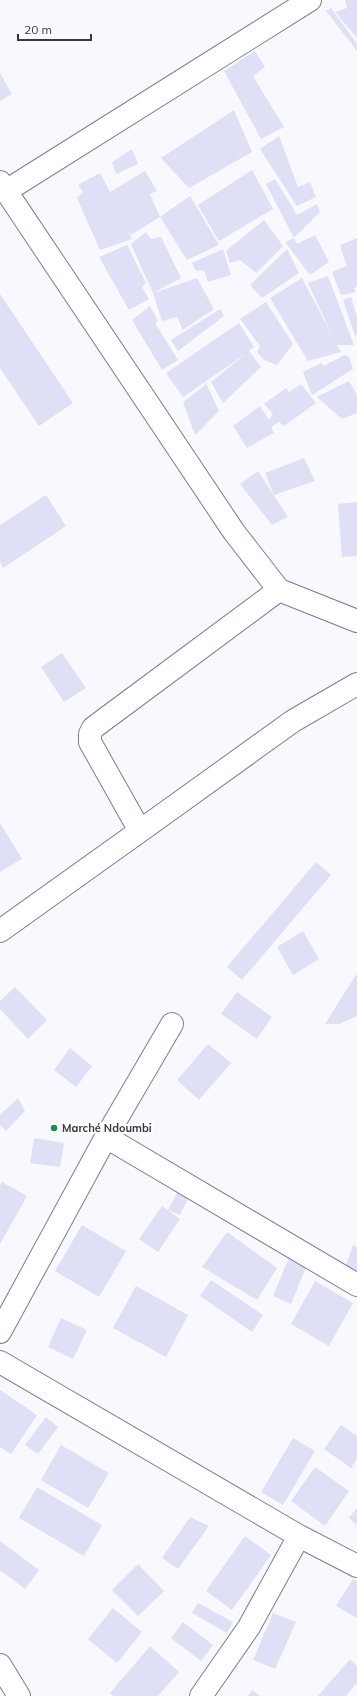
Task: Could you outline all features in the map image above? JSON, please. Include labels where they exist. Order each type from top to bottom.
[{"type":"street","points":[[310,0],[3,186],[234,532],[279,590],[357,620]]},
{"type":"street","points":[[140,831],[90,742],[90,734],[93,728],[279,590]]},
{"type":"street","points":[[0,931],[293,721],[355,689]]},
{"type":"street","points":[[0,1332],[106,1137],[172,1024]]},
{"type":"street","points":[[106,1137],[357,1285]]},
{"type":"street","points":[[0,1362],[299,1536],[357,1566]]},
{"type":"street","points":[[201,1696],[249,1627],[299,1536]]},
{"type":"street","points":[[1,1667],[19,1696]]},
{"type":"building","points":[[345,0],[357,0],[357,38],[335,12],[347,8]]},
{"type":"building","points":[[331,8],[357,44],[357,51],[326,11]]},
{"type":"building","points":[[255,51],[265,67],[253,76],[284,127],[261,139],[224,71]]},
{"type":"building","points":[[0,73],[12,94],[0,101]]},
{"type":"building","points":[[234,110],[252,152],[189,188],[161,158]]},
{"type":"building","points":[[279,136],[298,187],[310,182],[316,197],[297,206],[260,149]]},
{"type":"building","points":[[132,149],[138,164],[116,174],[112,162]]},
{"type":"building","points":[[252,170],[273,209],[219,241],[198,205]]},
{"type":"building","points":[[145,171],[157,191],[150,194],[160,217],[131,235],[127,230],[132,239],[100,250],[77,198],[83,192],[78,185],[100,173],[110,192]]},
{"type":"building","points":[[275,179],[297,215],[317,204],[320,212],[294,238],[266,184]]},
{"type":"building","points":[[190,196],[219,245],[187,260],[160,217]]},
{"type":"building","points":[[264,220],[283,246],[256,273],[240,260],[230,263],[226,251]]},
{"type":"building","points":[[146,232],[151,239],[161,237],[181,278],[153,293],[131,244]]},
{"type":"building","points":[[315,235],[329,262],[310,275],[285,242],[294,238],[297,244]]},
{"type":"building","points":[[357,238],[357,287],[354,288],[356,292],[341,295],[332,272],[346,266],[349,273],[340,245]]},
{"type":"building","points":[[127,245],[146,283],[142,287],[149,299],[129,310],[99,257]]},
{"type":"building","points":[[223,249],[231,275],[208,282],[204,270],[196,271],[192,263]]},
{"type":"building","points":[[287,249],[299,273],[262,298],[250,285]]},
{"type":"building","points":[[328,276],[354,345],[337,345],[341,352],[308,361],[270,298],[302,278],[333,337],[308,283]]},
{"type":"building","points":[[197,278],[214,309],[183,330],[177,317],[162,321],[153,293]]},
{"type":"building","points":[[0,294],[73,403],[39,426],[0,368]]},
{"type":"building","points":[[351,297],[357,314],[357,335],[355,336],[343,300]]},
{"type":"building","points":[[266,302],[293,344],[277,365],[264,360],[257,352],[260,346],[240,319]]},
{"type":"building","points":[[150,306],[158,321],[155,323],[178,360],[162,370],[132,320]]},
{"type":"building","points":[[220,309],[224,316],[178,351],[171,340]]},
{"type":"building","points":[[239,323],[254,347],[249,351],[261,367],[223,403],[211,382],[247,353],[183,397],[166,373]]},
{"type":"building","points":[[344,355],[349,357],[353,369],[312,395],[303,372],[321,363],[324,366]]},
{"type":"building","points":[[349,381],[357,395],[357,413],[342,419],[317,397]]},
{"type":"building","points":[[206,383],[219,411],[195,435],[183,402]]},
{"type":"building","points":[[301,384],[316,403],[284,426],[279,422],[271,427],[274,433],[247,448],[233,426],[260,406],[269,420],[273,414],[264,404],[286,388],[289,392]]},
{"type":"building","points":[[304,458],[315,481],[274,495],[265,473]]},
{"type":"building","points":[[258,471],[288,517],[272,525],[240,484]]},
{"type":"building","points":[[46,495],[66,526],[3,568],[0,562],[0,525]]},
{"type":"building","points":[[357,502],[357,556],[342,557],[338,504]]},
{"type":"building","points":[[62,653],[86,688],[64,702],[41,667]]},
{"type":"building","points":[[0,823],[22,859],[0,872]]},
{"type":"building","points":[[316,862],[331,875],[242,980],[227,967]]},
{"type":"building","points":[[303,931],[319,959],[293,975],[277,947]]},
{"type":"building","points":[[357,973],[357,1016],[339,1024],[325,1024]]},
{"type":"building","points":[[15,987],[47,1020],[28,1039],[0,1009],[0,1001]]},
{"type":"building","points":[[237,992],[272,1017],[257,1039],[221,1014]]},
{"type":"building","points":[[208,1044],[231,1063],[199,1100],[177,1080]]},
{"type":"building","points":[[70,1048],[92,1066],[76,1087],[54,1070]]},
{"type":"building","points":[[18,1098],[25,1111],[6,1131],[0,1125],[0,1115]]},
{"type":"building","points":[[34,1138],[64,1143],[60,1167],[30,1163]]},
{"type":"building","points":[[2,1182],[27,1196],[0,1244],[0,1185]]},
{"type":"building","points":[[180,1187],[191,1193],[180,1215],[168,1210]]},
{"type":"building","points":[[162,1206],[180,1219],[158,1252],[139,1239]]},
{"type":"building","points":[[82,1225],[126,1251],[99,1297],[55,1271]]},
{"type":"building","points":[[227,1232],[277,1268],[257,1300],[202,1267]]},
{"type":"building","points":[[353,1245],[357,1247],[357,1282],[342,1276]]},
{"type":"building","points":[[291,1253],[309,1260],[291,1304],[273,1296]]},
{"type":"building","points":[[211,1280],[263,1315],[252,1332],[200,1296]]},
{"type":"building","points":[[315,1281],[353,1303],[329,1346],[291,1324]]},
{"type":"building","points":[[136,1286],[188,1315],[166,1357],[113,1328]]},
{"type":"building","points":[[61,1318],[87,1330],[73,1359],[48,1347]]},
{"type":"building","points":[[0,1390],[37,1415],[11,1454],[0,1447]]},
{"type":"building","points":[[46,1417],[58,1427],[38,1454],[25,1445]]},
{"type":"building","points":[[341,1425],[357,1436],[357,1459],[351,1468],[324,1449]]},
{"type":"building","points":[[293,1438],[315,1451],[283,1505],[261,1492]]},
{"type":"building","points":[[61,1445],[109,1473],[88,1508],[41,1480]]},
{"type":"building","points":[[315,1467],[349,1491],[325,1526],[291,1501]]},
{"type":"building","points":[[37,1487],[102,1525],[84,1556],[19,1518]]},
{"type":"building","points":[[357,1508],[357,1525],[349,1518]]},
{"type":"building","points":[[190,1517],[209,1526],[178,1569],[162,1558]]},
{"type":"building","points":[[245,1536],[271,1555],[232,1610],[206,1591]]},
{"type":"building","points":[[0,1541],[39,1570],[25,1589],[0,1570]]},
{"type":"building","points":[[138,1564],[164,1591],[138,1616],[112,1590]]},
{"type":"building","points":[[353,1579],[357,1581],[357,1618],[336,1606]]},
{"type":"building","points":[[198,1603],[233,1622],[227,1633],[192,1613]]},
{"type":"building","points":[[113,1608],[142,1632],[117,1663],[88,1639]]},
{"type":"building","points":[[273,1613],[296,1622],[275,1669],[253,1660]]},
{"type":"building","points":[[183,1622],[213,1645],[201,1661],[171,1638]]},
{"type":"building","points":[[150,1646],[179,1672],[158,1696],[113,1696],[110,1693]]},
{"type":"building","points":[[350,1659],[357,1666],[357,1683],[346,1696],[318,1696]]},
{"type":"building","points":[[252,1690],[261,1696],[248,1696]]},
{"type":"place","name":"Marché Ndoumbi","points":[[54,1128]]}]
